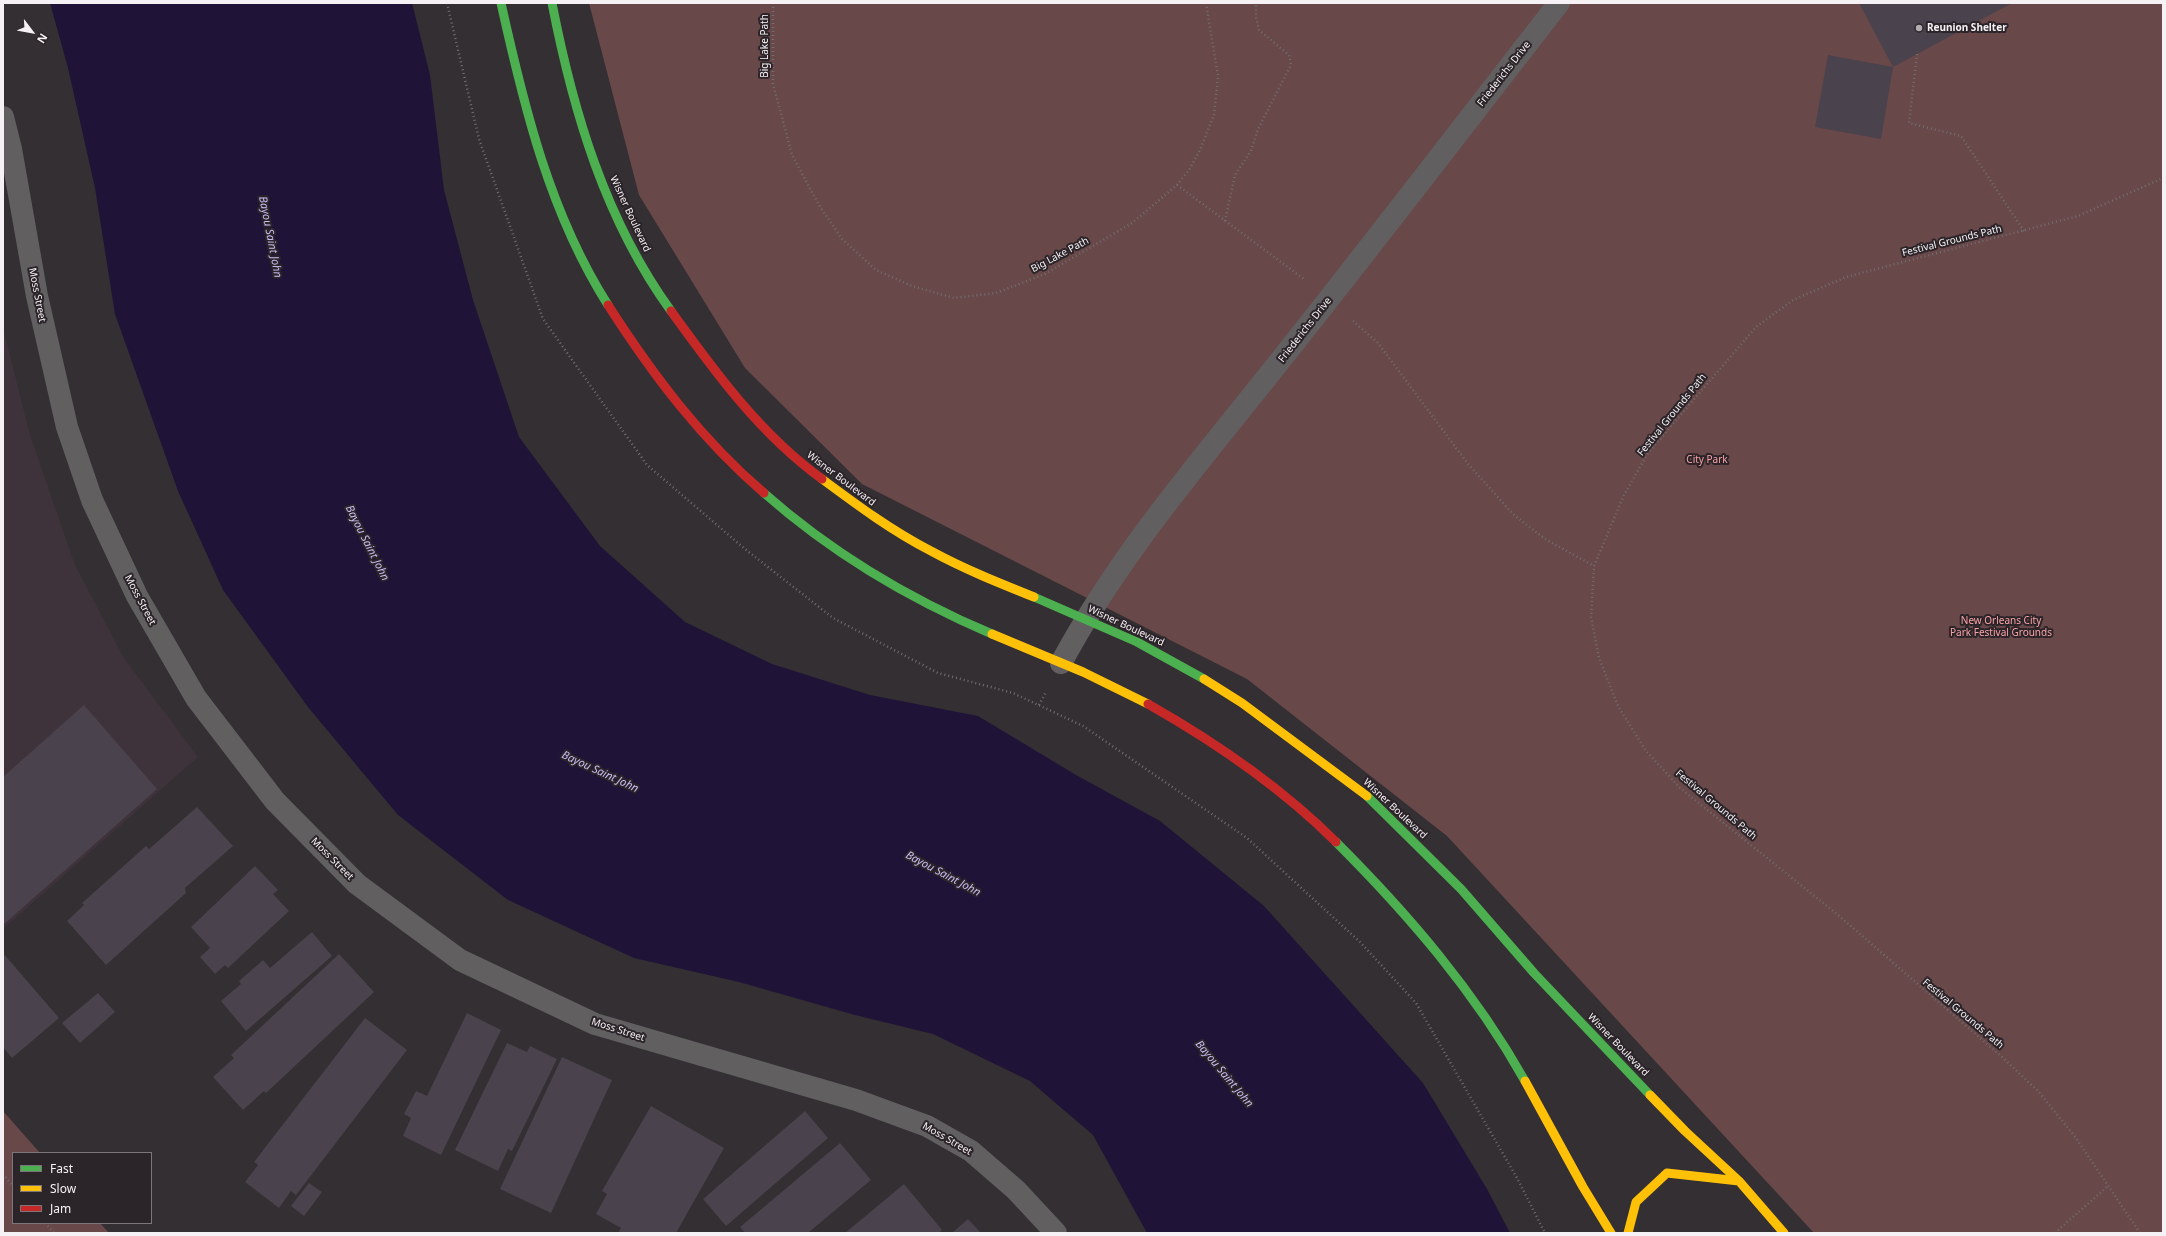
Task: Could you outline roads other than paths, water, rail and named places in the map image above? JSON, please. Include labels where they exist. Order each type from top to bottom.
[{"type":"street","points":[[501,3],[521,91],[540,156],[572,240],[606,304],[647,366],[693,425],[743,476],[798,523],[858,566],[920,601],[987,633],[1110,684],[1175,720],[1293,802],[1338,844],[1386,894],[1454,971],[1504,1044],[1611,1233]]},
{"type":"street","name":"Wisner Boulevard","points":[[552,3],[564,66],[588,148],[625,233],[660,296],[709,364],[760,424],[812,472],[871,515],[924,547],[988,579],[1137,642],[1196,674],[1242,703],[1366,795],[1461,889],[1534,973],[1685,1131],[1739,1181],[1784,1233]]},
{"type":"street","name":"Friederichs Drive","points":[[1061,663],[1084,619],[1137,541],[1330,299],[1558,3]]},
{"type":"street","name":"Moss Street","points":[[3,117],[11,149],[44,327],[67,427],[92,500],[137,596],[196,698],[275,801],[357,884],[460,960],[596,1024],[856,1100],[927,1126],[971,1151],[1016,1190],[1056,1233]]},
{"type":"street","points":[[1628,1233],[1636,1202],[1667,1173],[1739,1181]]},
{"type":"water","name":"Bayou Saint John","points":[[50,3],[412,3],[430,75],[444,190],[473,300],[519,437],[600,546],[685,622],[772,664],[870,695],[978,716],[1076,775],[1160,821],[1264,906],[1423,1083],[1487,1189],[1510,1233],[1147,1233],[1093,1135],[1030,1081],[933,1034],[855,1015],[739,982],[634,958],[508,900],[398,815],[308,707],[223,590],[178,491],[115,314],[95,188],[68,68]]},
{"type":"place","name":"Reunion Shelter","points":[[1919,28]]},
{"type":"park label","name":"City Park","points":[[1707,460]]},
{"type":"park label","name":"New Orleans City Park Festival Grounds","points":[[2001,626]]}]
